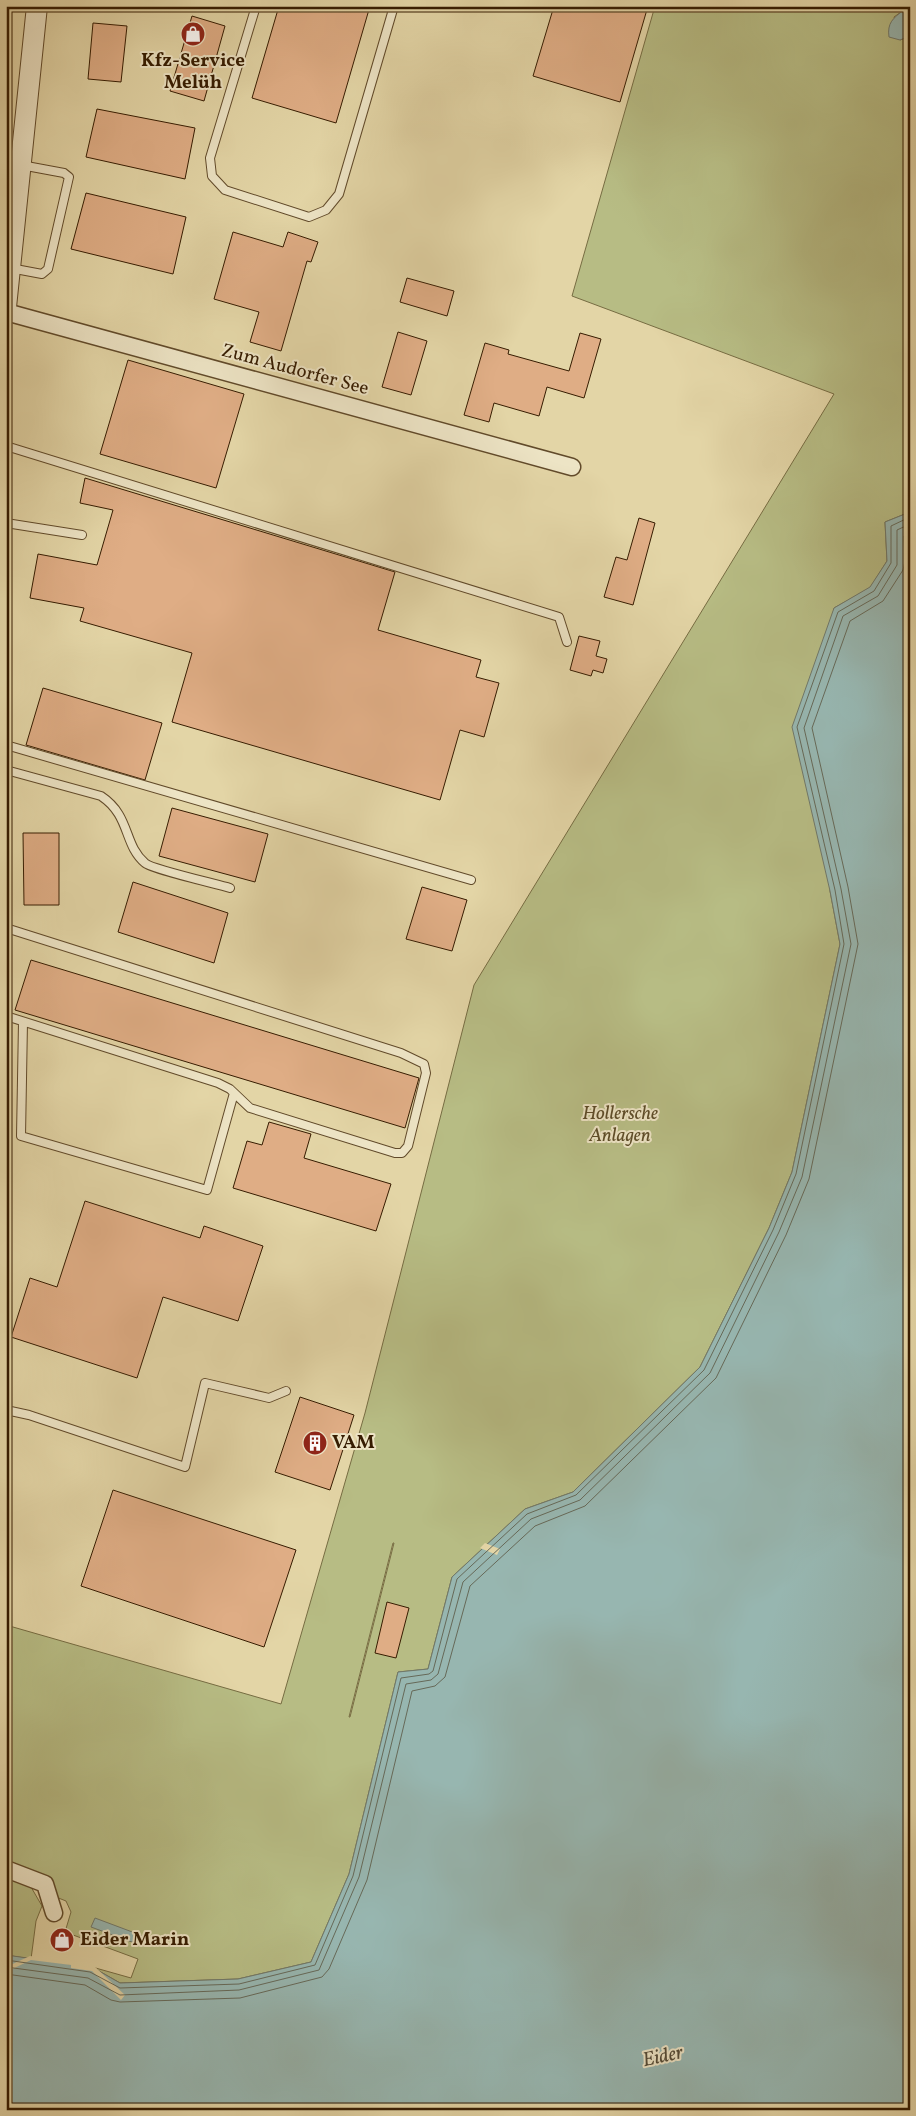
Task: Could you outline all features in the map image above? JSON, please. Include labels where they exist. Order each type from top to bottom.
[{"type":"street","points":[[6,307],[16,176],[36,6]]},
{"type":"street","name":"Zum Audorfer See","points":[[6,312],[572,467]]},
{"type":"street","points":[[6,1869],[46,1884],[54,1913]]},
{"type":"lane","points":[[256,6],[210,158],[212,176],[225,190],[309,217],[326,210],[339,194],[394,6]]},
{"type":"lane","points":[[10,268],[42,274],[48,269],[69,177],[64,173],[16,176]]},
{"type":"lane","points":[[6,446],[559,617],[567,642]]},
{"type":"lane","points":[[6,523],[82,535]]},
{"type":"lane","points":[[6,745],[471,880]]},
{"type":"lane","points":[[6,770],[101,796],[114,804],[121,815],[136,852],[146,864],[230,888]]},
{"type":"lane","points":[[6,928],[401,1053],[424,1064],[426,1073],[408,1146],[402,1153],[395,1153],[250,1108],[218,1083],[6,1016]]},
{"type":"lane","points":[[24,1022],[21,1136],[207,1190],[234,1094]]},
{"type":"lane","points":[[6,1410],[29,1415],[185,1467],[204,1383],[269,1398],[286,1391]]},
{"type":"green space","name":"Hollersche Anlagen","points":[[655,6],[904,6],[904,10],[894,17],[900,40],[910,36],[910,512],[885,522],[887,561],[870,588],[834,608],[830,891],[840,944],[792,1172],[769,1228],[700,1367],[573,1492],[525,1509],[452,1577],[428,1669],[398,1672],[349,1874],[311,1962],[238,1979],[120,1983],[92,1967],[131,1978],[138,1959],[65,1932],[71,1912],[66,1901],[31,1887],[42,1906],[36,1921],[31,1959],[6,1955],[6,1625],[281,1704],[365,1413],[474,985],[834,394],[572,296]],"holes":[[[393,1543],[350,1717],[349,1717]]]},
{"type":"water","points":[[904,6],[910,6],[910,36],[900,40],[889,37],[890,24],[904,10]]},
{"type":"water","name":"Eider","points":[[910,512],[910,2110],[6,2110],[6,1955],[92,1967],[120,1983],[238,1979],[311,1962],[349,1874],[398,1672],[428,1669],[452,1577],[525,1509],[573,1492],[700,1367],[769,1228],[792,1172],[840,944],[830,891],[792,727],[834,608],[870,587],[887,561],[885,522]]},
{"type":"water","points":[[95,1918],[143,1936],[140,1945],[91,1927]]},
{"type":"pier","points":[[485,1543],[500,1549],[497,1555],[480,1548]]},
{"type":"pier","points":[[30,1956],[93,1965],[125,1995],[121,2000],[92,1971],[71,1968],[71,1965],[31,1960],[6,1972],[6,1967]]},
{"type":"building","points":[[279,6],[370,6],[336,123],[252,98]]},
{"type":"building","points":[[554,6],[648,6],[620,102],[533,76]]},
{"type":"building","points":[[192,16],[225,26],[204,101],[170,91]]},
{"type":"building","points":[[93,23],[127,26],[121,82],[88,79]]},
{"type":"building","points":[[97,109],[195,128],[185,179],[86,157]]},
{"type":"building","points":[[86,193],[186,217],[173,274],[71,249]]},
{"type":"building","points":[[233,232],[283,247],[288,232],[318,242],[311,262],[307,261],[281,351],[250,342],[259,312],[214,299]]},
{"type":"building","points":[[407,278],[454,291],[447,316],[400,302]]},
{"type":"building","points":[[398,332],[427,341],[411,395],[382,387]]},
{"type":"building","points":[[580,333],[601,339],[584,398],[547,387],[539,416],[494,403],[489,422],[464,415],[485,343],[509,350],[508,354],[569,371]]},
{"type":"building","points":[[128,360],[244,394],[216,488],[100,454]]},
{"type":"building","points":[[85,478],[395,572],[378,630],[481,660],[476,677],[499,683],[484,737],[460,730],[440,800],[172,722],[192,653],[80,621],[84,608],[30,598],[38,554],[97,565],[113,510],[80,503]]},
{"type":"building","points":[[639,518],[655,523],[633,605],[604,597],[616,557],[627,560]]},
{"type":"building","points":[[579,636],[600,641],[596,656],[607,659],[603,673],[593,670],[591,676],[570,670]]},
{"type":"building","points":[[43,688],[162,723],[145,780],[26,745]]},
{"type":"building","points":[[172,808],[268,834],[255,882],[159,856]]},
{"type":"building","points":[[23,833],[59,833],[59,905],[24,905]]},
{"type":"building","points":[[133,882],[228,913],[214,963],[118,932]]},
{"type":"building","points":[[422,887],[467,900],[452,951],[406,939]]},
{"type":"building","points":[[31,960],[419,1078],[405,1128],[15,1010]]},
{"type":"building","points":[[269,1122],[311,1134],[304,1158],[391,1184],[376,1231],[233,1188],[247,1141],[262,1145]]},
{"type":"building","points":[[85,1201],[200,1238],[204,1226],[263,1246],[238,1321],[163,1297],[137,1378],[11,1337],[30,1278],[57,1287]]},
{"type":"building","name":"VAM","points":[[300,1397],[354,1415],[330,1490],[275,1472]]},
{"type":"building","points":[[113,1490],[296,1550],[264,1647],[81,1586]]},
{"type":"building","points":[[387,1602],[409,1608],[396,1658],[375,1653]]},
{"type":"place","name":"Kfz-Service Melüh","points":[[193,34]]},
{"type":"place","name":"VAM","points":[[315,1443]]},
{"type":"place","name":"Eider Marin","points":[[62,1940]]}]
